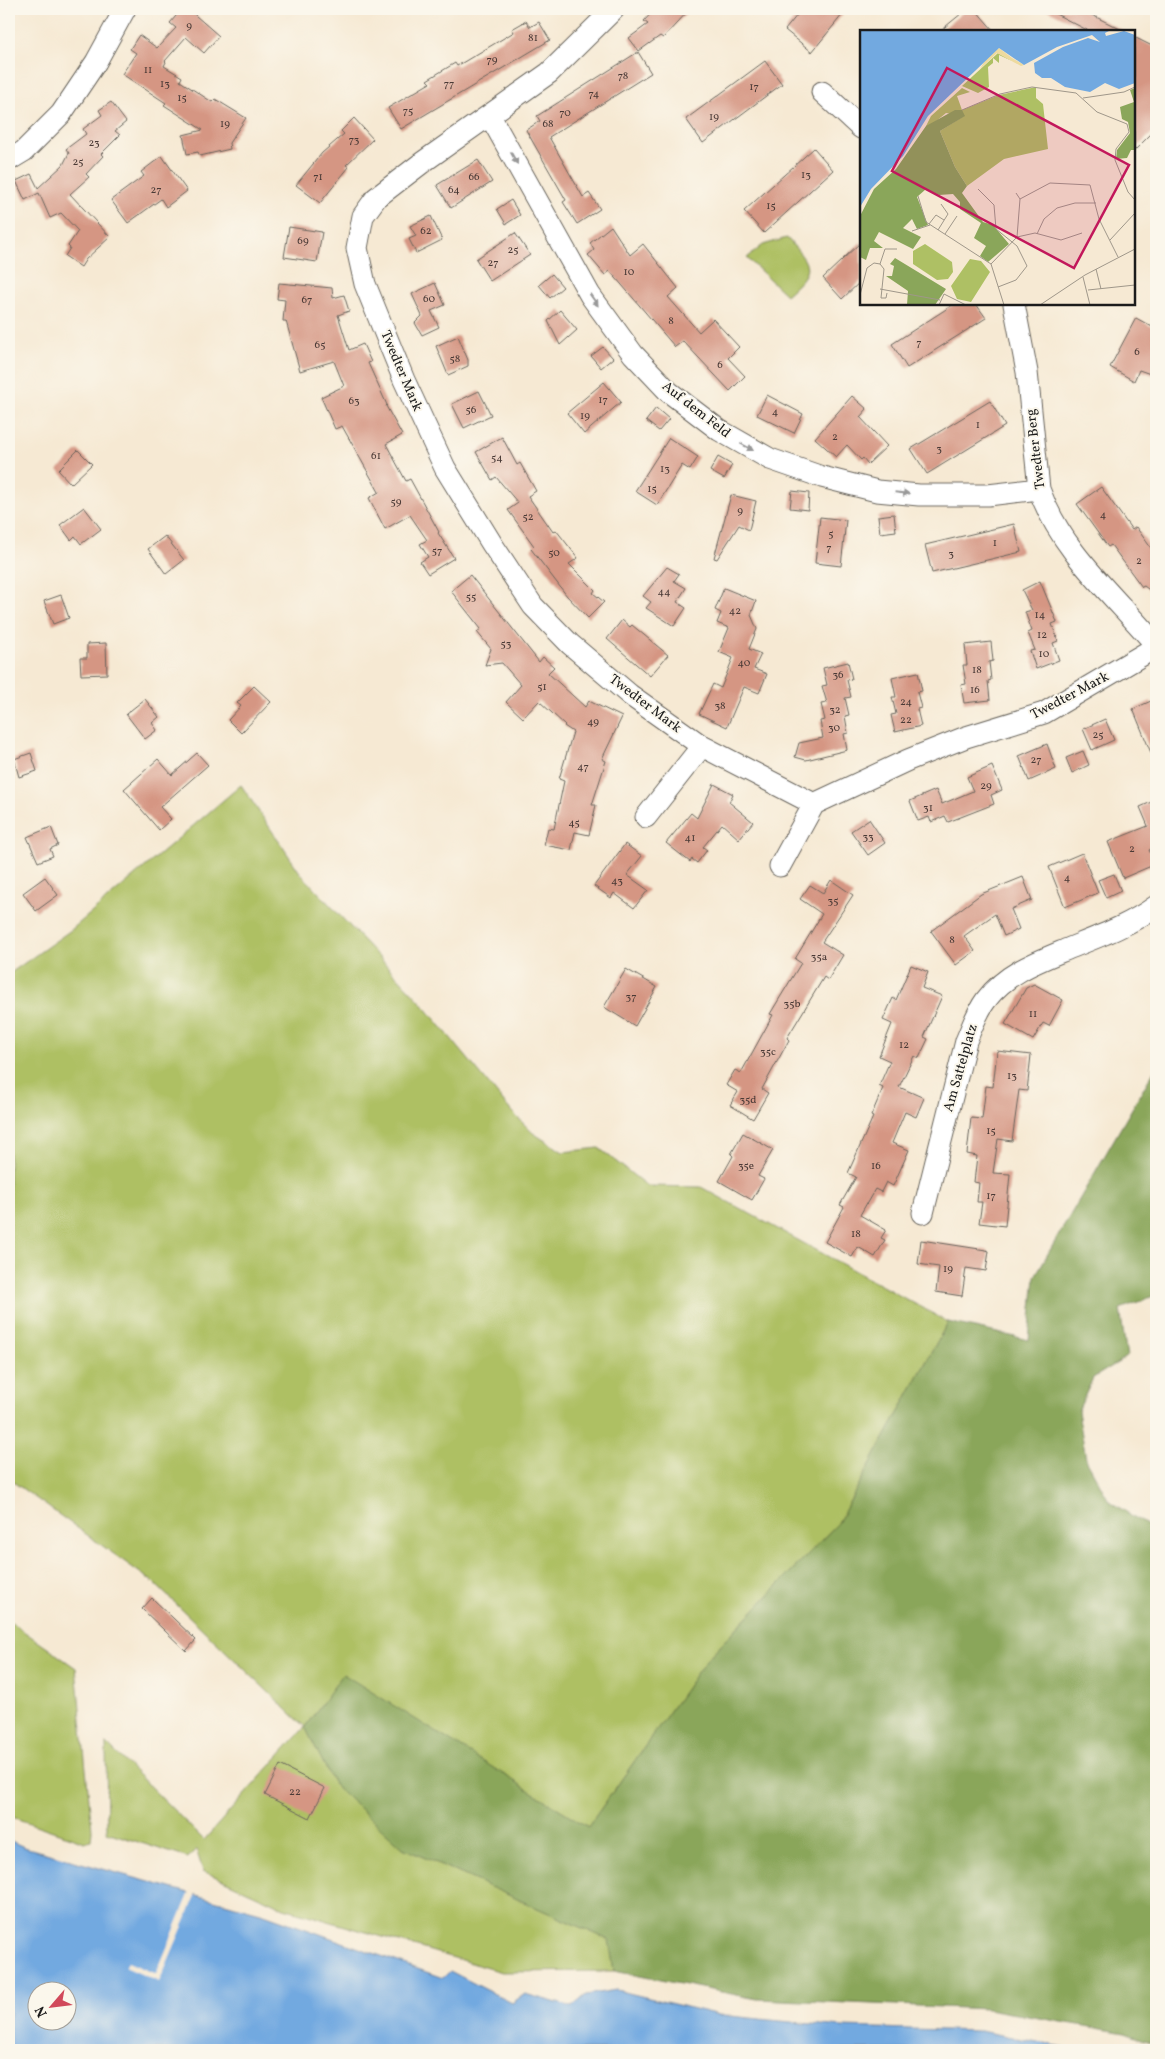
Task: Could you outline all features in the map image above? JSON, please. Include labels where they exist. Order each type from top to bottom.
[{"type":"street","points":[[9,160],[24,151],[61,114],[96,62],[125,9]]},
{"type":"street","name":"Twedter Mark","points":[[614,9],[549,73],[423,162],[376,198],[363,216],[357,248],[365,284],[404,380],[445,468],[533,606],[570,644],[630,695],[702,746],[814,804],[908,760],[966,737],[1044,713],[1071,699],[1156,646]]},
{"type":"street","points":[[822,92],[860,127]]},
{"type":"street","name":"Auf dem Feld","points":[[490,116],[590,295],[633,354],[668,392],[719,430],[770,458],[822,477],[877,490],[919,495],[988,495],[1039,489]]},
{"type":"street","name":"Twedter Berg","points":[[1014,305],[1027,372],[1039,489],[1045,505],[1058,529],[1094,578],[1156,646]]},
{"type":"street","points":[[646,817],[702,746]]},
{"type":"street","points":[[780,866],[814,804]]},
{"type":"street","name":"Am Sattelplatz","points":[[923,1214],[966,1041],[977,1014],[987,999],[1003,982],[1024,967],[1112,932],[1156,906]]},
{"type":"green space","points":[[787,238],[801,255],[807,267],[802,279],[786,295],[747,258],[763,245]]},
{"type":"green space","points":[[241,785],[301,874],[420,1001],[511,1111],[533,1133],[563,1152],[599,1148],[647,1186],[701,1187],[948,1322],[838,1523],[706,1660],[588,1827],[343,1675],[305,1727],[153,1582],[9,1479],[9,974],[71,930]]},
{"type":"green space","points":[[1156,1067],[1156,1295],[1120,1309],[1127,1357],[1093,1378],[1078,1411],[1086,1459],[1109,1501],[1156,1531],[1156,2044],[1125,2033],[987,2009],[757,1999],[614,1971],[609,1940],[403,1848],[335,1786],[305,1727],[343,1674],[588,1827],[706,1660],[838,1523],[948,1322],[1029,1340],[1035,1276]]},
{"type":"green space","points":[[9,1621],[76,1668],[92,1830],[91,1840],[85,1842],[9,1816]]},
{"type":"green space","points":[[305,1727],[403,1848],[610,1940],[614,1971],[502,1972],[284,1908],[203,1871],[196,1849],[188,1858],[107,1832],[106,1743],[204,1840]]},
{"type":"water","points":[[9,1840],[24,1847],[264,1914],[443,1978],[450,1971],[512,2003],[525,1994],[572,2007],[586,1995],[616,1990],[719,2015],[842,2027],[980,2031],[1079,2050],[9,2050]]},
{"type":"pier","points":[[190,1891],[195,1892],[195,1898],[159,1982],[125,1967],[128,1962],[156,1974]]},
{"type":"building","points":[[182,9],[188,9],[219,36],[204,53],[186,37],[165,61],[164,66],[182,77],[180,81],[212,102],[215,99],[246,118],[229,143],[230,149],[200,156],[198,152],[187,154],[183,135],[203,130],[164,105],[166,103],[122,74],[136,53],[130,49],[139,35],[157,48],[176,28],[170,23]]},
{"type":"building","points":[[655,9],[690,9],[663,38],[660,36],[639,51],[629,38],[648,24],[644,21]]},
{"type":"building","points":[[802,9],[847,9],[812,52],[785,30]]},
{"type":"building","points":[[967,9],[975,9],[993,30],[941,30]]},
{"type":"building","points":[[1046,9],[1080,9],[1122,30],[1087,30]]},
{"type":"building","points":[[526,21],[530,27],[539,22],[550,40],[401,129],[388,108],[430,83],[427,80],[455,63],[457,66],[514,32],[512,29]]},
{"type":"building","points":[[1135,38],[1156,48],[1156,129],[1135,150]]},
{"type":"building","points":[[638,52],[651,73],[549,137],[583,197],[589,193],[600,209],[577,224],[563,202],[566,200],[526,130],[540,121],[537,116]]},
{"type":"building","points":[[765,61],[782,84],[703,143],[686,119]]},
{"type":"building","points":[[111,102],[126,122],[115,131],[120,135],[101,154],[103,156],[86,174],[89,177],[70,194],[110,237],[86,259],[81,267],[65,256],[70,248],[68,246],[78,231],[61,213],[50,218],[39,193],[25,200],[16,181],[31,174],[38,188],[63,165],[69,153],[66,149],[86,134],[83,129],[102,115],[99,110]]},
{"type":"building","points":[[354,118],[373,139],[346,165],[349,167],[320,203],[296,185],[322,153],[344,134],[341,131]]},
{"type":"building","points":[[814,148],[833,170],[764,233],[744,211]]},
{"type":"building","points":[[162,156],[187,191],[166,207],[161,199],[128,223],[111,200],[144,176],[141,172]]},
{"type":"building","points":[[478,160],[492,182],[451,208],[437,185]]},
{"type":"building","points":[[511,200],[520,215],[506,224],[497,209]]},
{"type":"building","points":[[431,216],[442,240],[416,253],[409,239],[416,236],[410,226]]},
{"type":"building","points":[[611,226],[630,255],[643,244],[678,288],[668,297],[699,332],[713,319],[739,347],[728,358],[745,376],[730,391],[683,341],[675,347],[610,271],[605,275],[588,255],[594,250],[590,243]]},
{"type":"building","points":[[289,227],[322,232],[317,262],[284,257]]},
{"type":"building","points":[[515,233],[530,255],[490,281],[476,259]]},
{"type":"building","points":[[860,243],[860,282],[842,299],[823,278]]},
{"type":"building","points":[[552,274],[563,287],[550,298],[539,285]]},
{"type":"building","points":[[279,283],[332,288],[333,298],[344,295],[349,311],[338,315],[349,350],[363,344],[371,362],[368,363],[386,406],[402,435],[386,444],[406,481],[410,479],[438,533],[454,558],[428,574],[420,562],[428,557],[420,544],[427,540],[410,515],[385,529],[369,498],[379,492],[342,426],[335,429],[321,397],[344,386],[334,361],[300,371],[286,321],[283,321],[285,300],[277,299]]},
{"type":"building","points":[[435,283],[445,305],[431,311],[439,327],[422,335],[415,323],[422,316],[412,294]]},
{"type":"building","points":[[952,305],[977,305],[986,318],[907,368],[892,344]]},
{"type":"building","points":[[560,310],[577,330],[560,345],[548,321]]},
{"type":"building","points":[[1136,318],[1156,329],[1156,376],[1139,370],[1134,381],[1110,367]]},
{"type":"building","points":[[458,336],[468,360],[468,366],[448,375],[436,346]]},
{"type":"building","points":[[603,347],[613,358],[601,368],[591,356]]},
{"type":"building","points":[[604,382],[621,402],[584,434],[567,413]]},
{"type":"building","points":[[479,391],[491,415],[464,428],[452,404]]},
{"type":"building","points":[[767,395],[803,414],[794,433],[757,415]]},
{"type":"building","points":[[852,396],[867,409],[860,417],[887,446],[868,464],[863,458],[861,460],[847,445],[836,457],[815,438]]},
{"type":"building","points":[[990,401],[1005,426],[927,474],[911,449]]},
{"type":"building","points":[[656,408],[669,419],[659,431],[646,421]]},
{"type":"building","points":[[502,437],[517,465],[520,463],[536,491],[528,496],[553,532],[556,530],[578,558],[569,564],[595,590],[593,593],[604,602],[588,618],[567,596],[531,549],[534,546],[508,510],[518,503],[496,477],[492,480],[476,452]]},
{"type":"building","points":[[669,438],[698,457],[690,470],[682,465],[657,505],[635,491]]},
{"type":"building","points":[[78,450],[92,464],[71,484],[58,470]]},
{"type":"building","points":[[718,457],[732,465],[724,479],[710,471]]},
{"type":"building","points":[[1101,487],[1132,530],[1136,527],[1156,555],[1156,595],[1144,586],[1142,587],[1111,545],[1108,547],[1077,504]]},
{"type":"building","points":[[792,491],[809,493],[808,510],[790,508]]},
{"type":"building","points":[[731,495],[756,501],[749,530],[739,525],[717,559],[714,558]]},
{"type":"building","points":[[84,507],[101,529],[81,544],[75,536],[71,540],[60,525]]},
{"type":"building","points":[[894,514],[896,531],[880,533],[878,516]]},
{"type":"building","points":[[820,517],[846,520],[841,566],[815,563]]},
{"type":"building","points":[[1014,524],[1021,552],[932,573],[925,545]]},
{"type":"building","points":[[165,536],[184,560],[166,574],[148,549]]},
{"type":"building","points":[[667,567],[679,574],[674,581],[686,588],[677,602],[686,608],[674,626],[646,608],[651,602],[643,596]]},
{"type":"building","points":[[470,575],[539,662],[543,657],[554,667],[548,673],[585,707],[589,701],[622,717],[602,759],[606,761],[592,805],[596,805],[589,835],[575,832],[571,850],[544,845],[548,828],[554,829],[564,781],[559,779],[573,732],[564,726],[539,701],[523,718],[506,702],[521,685],[502,663],[485,665],[491,649],[477,632],[481,629],[451,591]]},
{"type":"building","points":[[1040,581],[1057,622],[1052,624],[1058,641],[1053,643],[1059,660],[1036,669],[1030,651],[1035,650],[1028,633],[1032,631],[1025,612],[1032,610],[1022,590]]},
{"type":"building","points":[[724,588],[756,601],[751,615],[757,629],[749,649],[761,654],[754,669],[767,674],[759,693],[744,687],[727,727],[699,714],[713,684],[721,688],[733,658],[719,652],[729,628],[717,623],[721,613],[715,610]]},
{"type":"building","points":[[61,595],[69,618],[53,624],[44,601]]},
{"type":"building","points":[[622,620],[630,627],[632,625],[668,655],[650,676],[607,639]]},
{"type":"building","points":[[991,642],[993,661],[989,662],[991,680],[988,681],[990,700],[964,703],[961,685],[966,684],[963,665],[967,665],[965,645]]},
{"type":"building","points":[[106,643],[107,674],[81,675],[80,658],[87,658],[87,644]]},
{"type":"building","points":[[848,662],[852,679],[847,680],[851,697],[845,698],[849,715],[845,716],[848,733],[844,734],[847,750],[806,760],[795,757],[799,743],[823,738],[820,721],[825,720],[821,704],[827,703],[822,686],[827,685],[823,668]]},
{"type":"building","points":[[918,672],[922,691],[917,692],[921,708],[917,709],[921,726],[895,732],[891,715],[896,714],[892,697],[896,697],[892,678]]},
{"type":"building","points":[[254,686],[271,702],[241,733],[228,720],[241,706],[237,703]]},
{"type":"building","points":[[145,699],[159,717],[152,723],[157,730],[145,739],[126,714]]},
{"type":"building","points":[[1151,701],[1153,706],[1156,704],[1156,765],[1133,709]]},
{"type":"building","points":[[1105,719],[1114,740],[1092,750],[1083,729]]},
{"type":"building","points":[[1047,744],[1056,769],[1029,781],[1019,756]]},
{"type":"building","points":[[1083,751],[1089,765],[1072,773],[1066,758]]},
{"type":"building","points":[[31,753],[37,771],[19,777],[14,759]]},
{"type":"building","points":[[197,753],[208,765],[160,807],[171,819],[159,830],[124,789],[158,759],[172,775]]},
{"type":"building","points":[[992,766],[1002,790],[991,795],[994,804],[948,822],[945,816],[931,822],[929,817],[918,821],[910,801],[936,790],[942,804],[973,791],[967,777]]},
{"type":"building","points":[[714,784],[733,794],[729,802],[753,822],[739,839],[722,824],[703,847],[707,850],[697,863],[692,859],[690,862],[666,843],[691,813],[697,818]]},
{"type":"building","points":[[1156,800],[1156,847],[1149,850],[1156,864],[1123,878],[1108,842],[1148,826],[1140,807]]},
{"type":"building","points":[[869,819],[885,843],[868,855],[851,831]]},
{"type":"building","points":[[51,827],[58,845],[50,849],[53,856],[38,862],[27,837]]},
{"type":"building","points":[[625,844],[642,856],[627,875],[648,890],[634,908],[614,893],[611,898],[594,886]]},
{"type":"building","points":[[1082,853],[1098,893],[1065,907],[1049,867]]},
{"type":"building","points":[[1114,874],[1121,891],[1106,898],[1098,880]]},
{"type":"building","points":[[45,877],[58,895],[36,911],[23,893]]},
{"type":"building","points":[[1023,877],[1032,900],[1011,909],[1019,929],[1004,936],[995,914],[964,936],[975,951],[956,965],[931,931],[981,894]]},
{"type":"building","points":[[831,880],[853,895],[822,942],[843,955],[828,980],[824,977],[787,1038],[789,1040],[762,1089],[768,1093],[753,1119],[730,1105],[738,1092],[726,1085],[735,1070],[741,1073],[773,1015],[770,1014],[801,963],[795,959],[822,914],[800,899],[810,885],[823,893]]},
{"type":"building","points":[[911,965],[928,972],[922,988],[942,996],[924,1037],[928,1039],[919,1058],[914,1056],[899,1087],[924,1098],[916,1117],[905,1112],[892,1143],[909,1150],[893,1186],[886,1182],[881,1192],[875,1189],[860,1215],[886,1230],[881,1238],[885,1240],[875,1257],[858,1247],[852,1257],[825,1242],[844,1207],[840,1205],[856,1177],[848,1173],[873,1117],[871,1116],[883,1088],[879,1086],[890,1061],[879,1056],[892,1024],[883,1020],[893,998],[896,1000]]},
{"type":"building","points":[[626,969],[657,987],[635,1026],[604,1007]]},
{"type":"building","points":[[1034,984],[1063,1000],[1049,1026],[1043,1023],[1033,1040],[1005,1024],[1026,988]]},
{"type":"building","points":[[997,1051],[1031,1055],[1027,1091],[1019,1090],[1012,1141],[998,1139],[993,1173],[1010,1174],[1005,1226],[979,1223],[982,1202],[977,1202],[979,1183],[974,1182],[977,1156],[967,1154],[971,1118],[982,1119],[986,1086],[993,1087]]},
{"type":"building","points":[[743,1133],[773,1150],[758,1176],[764,1179],[752,1200],[719,1181]]},
{"type":"building","points":[[921,1240],[989,1251],[986,1271],[966,1268],[962,1296],[936,1292],[939,1267],[918,1264]]},
{"type":"building","points":[[152,1598],[196,1640],[186,1651],[142,1609]]},
{"type":"building","points":[[280,1765],[325,1788],[310,1818],[265,1795]]}]
